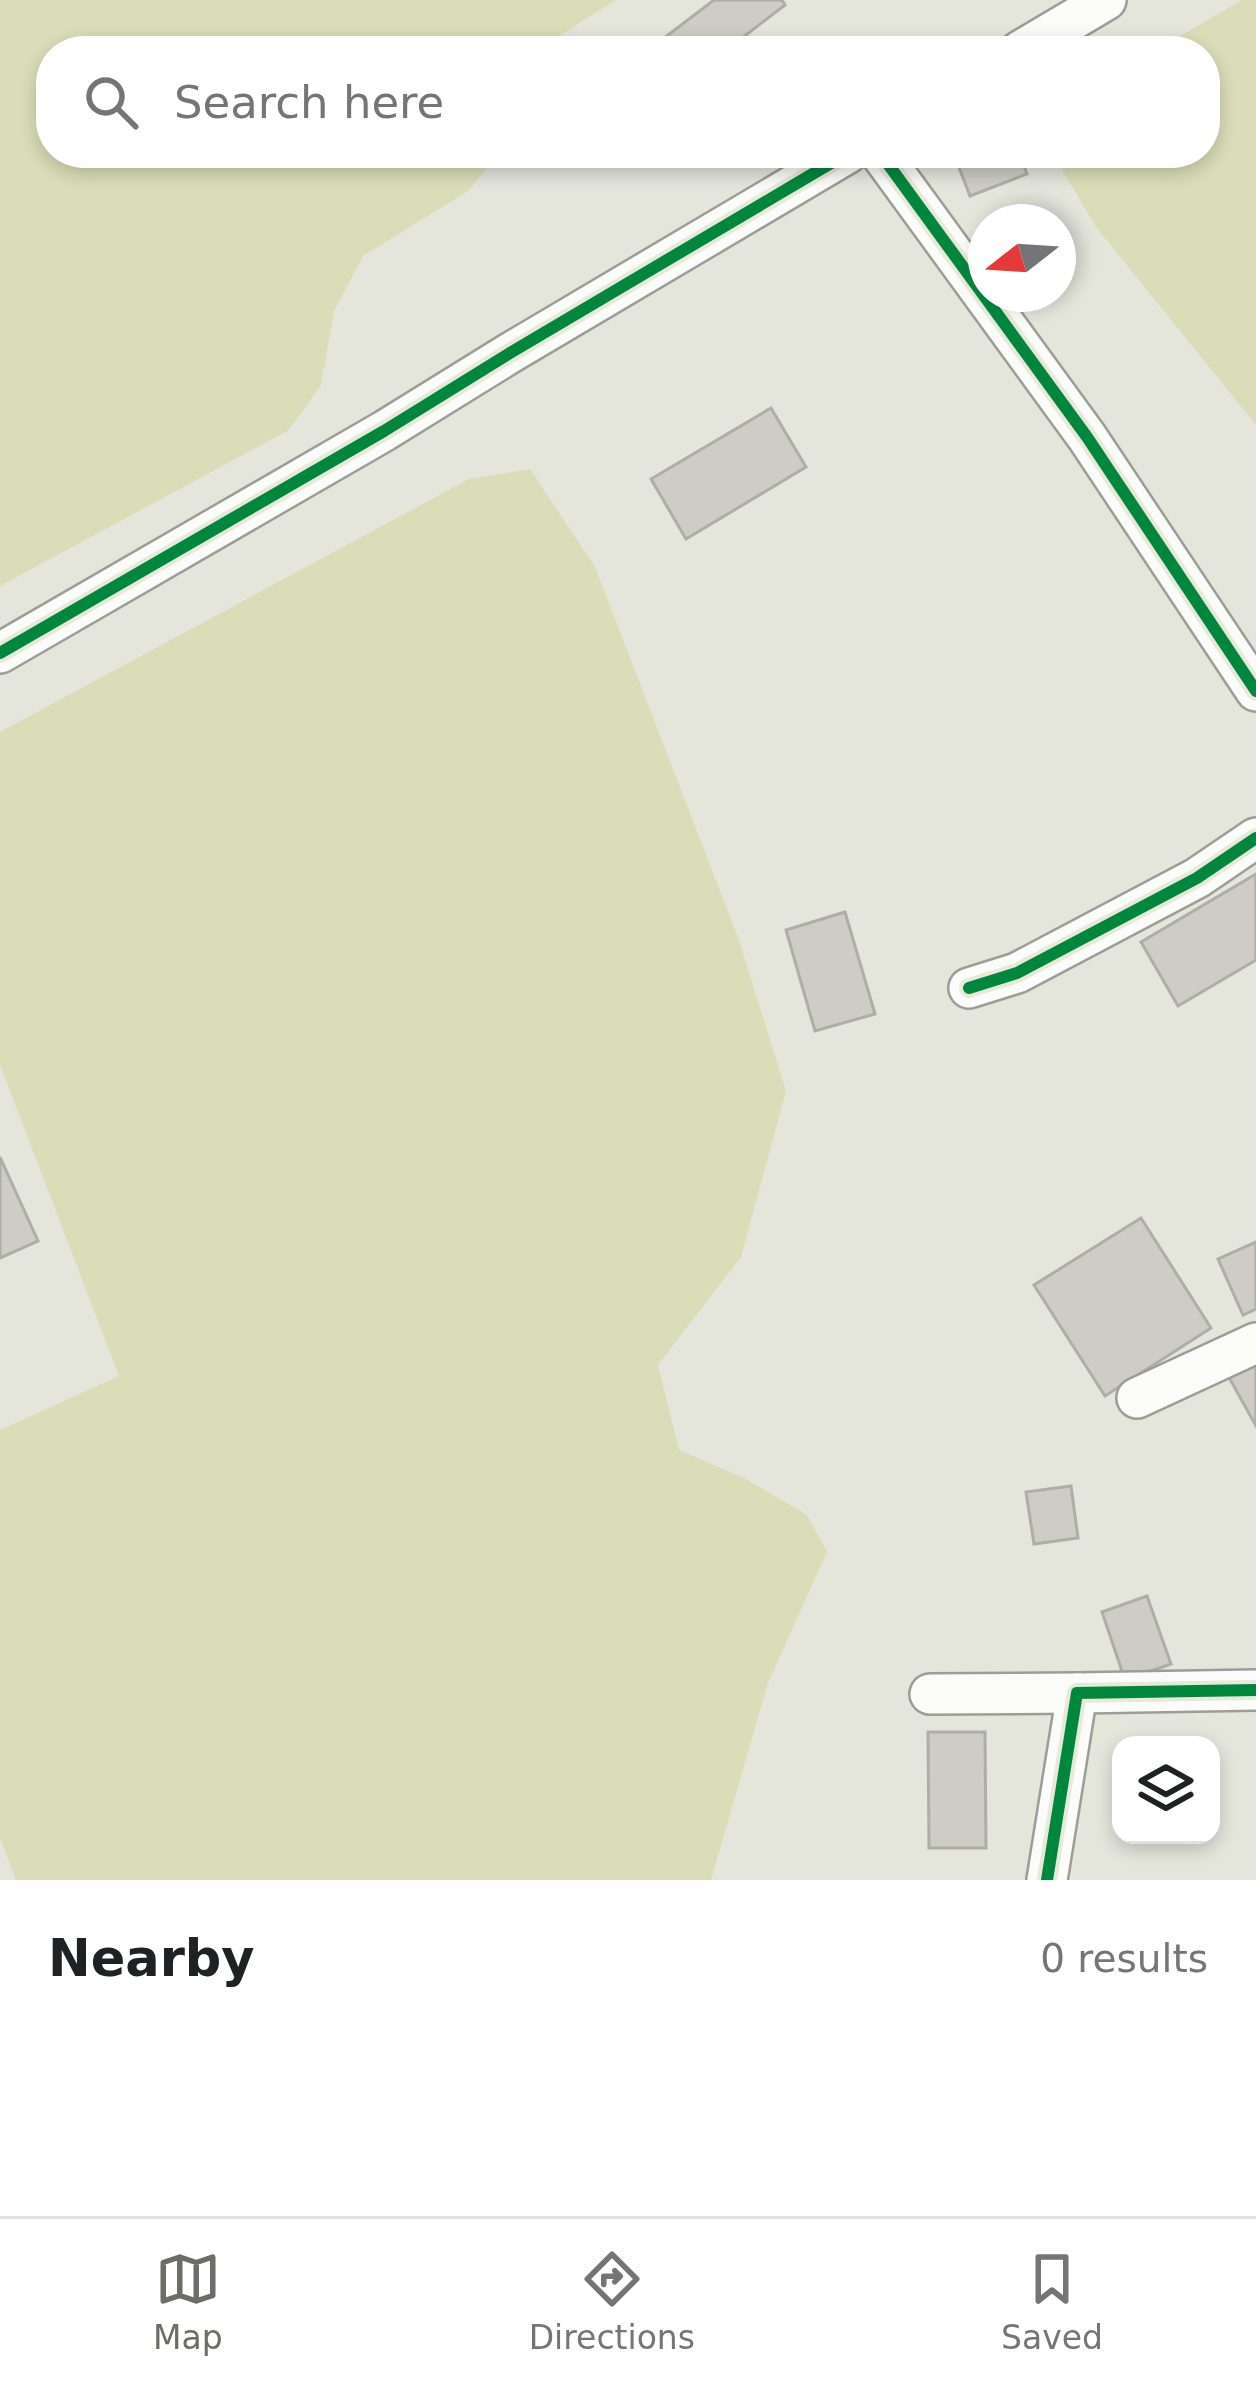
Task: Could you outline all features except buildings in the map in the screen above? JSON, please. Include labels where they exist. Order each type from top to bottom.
[{"type":"street","points":[[1045,36],[1106,0]]},
{"type":"street","points":[[0,653],[384,431],[823,168]]},
{"type":"street","points":[[891,168],[1087,437],[1256,691]]},
{"type":"street","points":[[969,988],[1037,963],[1198,878],[1256,838]]},
{"type":"street","points":[[1136,1398],[1256,1343]]},
{"type":"street","points":[[930,1694],[1256,1690]]},
{"type":"street","points":[[1047,1880],[1078,1693]]},
{"type":"green space","points":[[0,0],[616,0],[559,36],[36,36],[36,168],[487,168],[468,191],[363,256],[334,311],[321,385],[289,430],[0,586]]},
{"type":"green space","points":[[1242,0],[1256,0],[1256,425],[1096,227],[1061,168],[1220,168],[1220,36],[1180,36]]},
{"type":"green space","points":[[530,469],[595,567],[739,940],[786,1091],[741,1257],[658,1365],[679,1450],[744,1478],[807,1515],[827,1552],[768,1683],[711,1880],[16,1880],[0,1838],[0,1430],[119,1376],[0,1065],[0,732],[469,479]]},
{"type":"cycle path","points":[[0,653],[384,431],[823,168]]},
{"type":"cycle path","points":[[891,168],[1087,437],[1256,691]]},
{"type":"cycle path","points":[[969,988],[1017,973],[1197,878],[1256,838]]},
{"type":"cycle path","points":[[1047,1880],[1077,1693],[1256,1690]]}]
